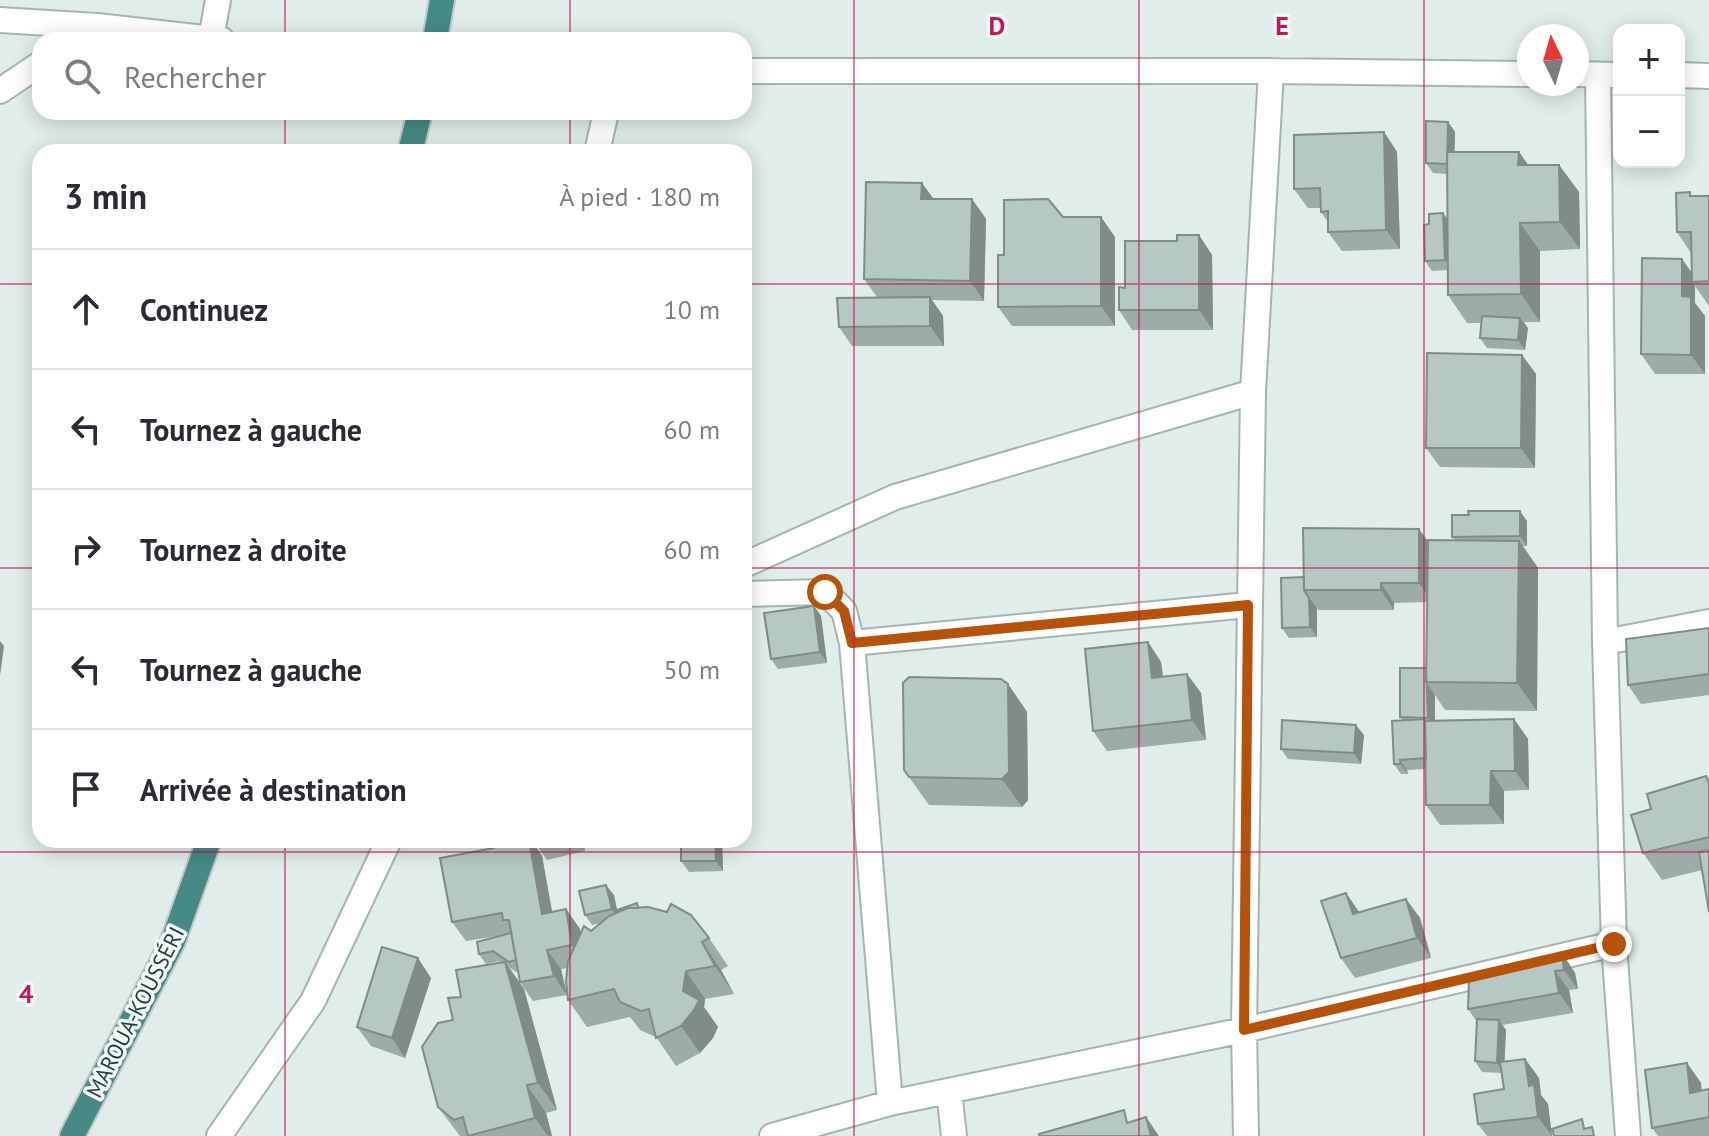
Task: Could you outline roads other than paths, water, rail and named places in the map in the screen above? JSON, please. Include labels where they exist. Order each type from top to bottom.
[{"type":"highway","points":[[436,32],[442,0]]},
{"type":"highway","points":[[412,144],[418,120]]},
{"type":"highway","name":"MAROUA-KOUSSÉRI","points":[[72,1136],[173,941],[206,848]]},
{"type":"street","points":[[216,32],[218,0]]},
{"type":"street","points":[[0,20],[152,32]]},
{"type":"street","points":[[88,32],[97,26]]},
{"type":"street","points":[[0,91],[32,69]]},
{"type":"street","points":[[752,71],[1517,74]]},
{"type":"street","points":[[1246,1136],[1244,1030],[1253,392],[1271,71]]},
{"type":"street","points":[[1598,75],[1605,642],[1614,944],[1628,1136]]},
{"type":"street","points":[[1685,75],[1709,76]]},
{"type":"street","points":[[599,144],[604,120]]},
{"type":"street","points":[[752,561],[895,497],[1253,392]]},
{"type":"street","points":[[752,594],[825,592],[844,611],[852,643],[890,1103]]},
{"type":"street","points":[[852,643],[1248,605]]},
{"type":"street","points":[[1605,642],[1709,622]]},
{"type":"street","points":[[219,1136],[313,1001],[385,848]]},
{"type":"street","points":[[772,1136],[890,1103],[1244,1030],[1614,944]]},
{"type":"street","points":[[949,1091],[954,1136]]}]
